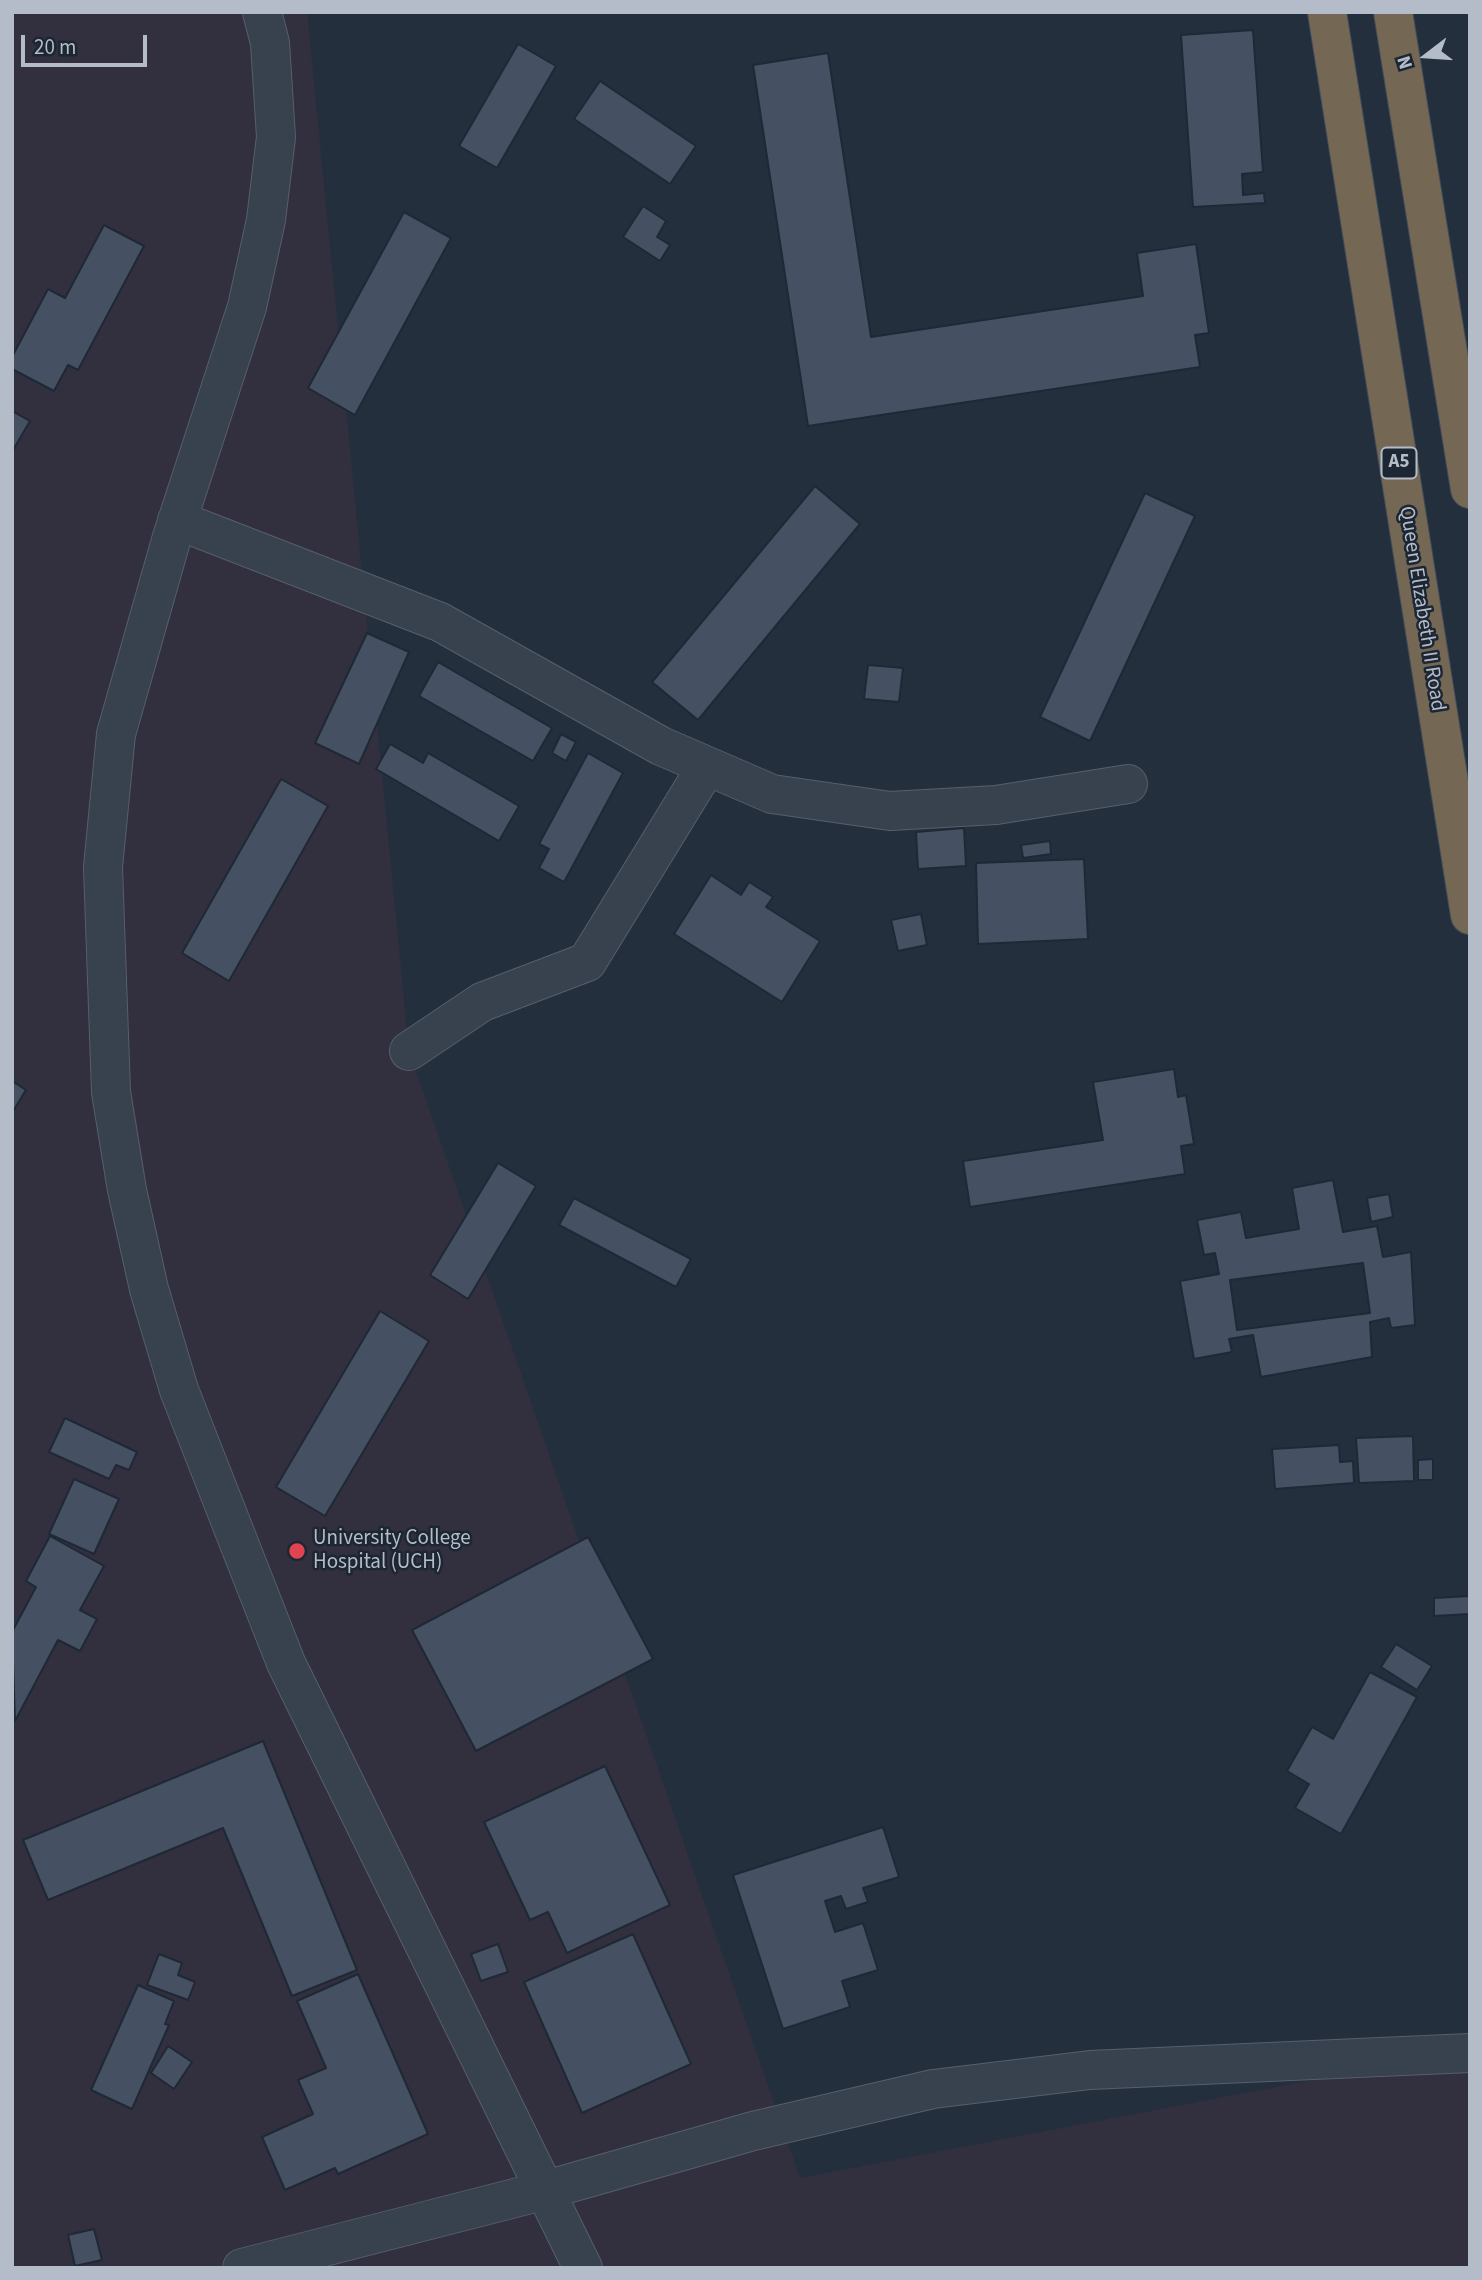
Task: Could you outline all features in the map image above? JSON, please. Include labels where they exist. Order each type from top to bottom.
[{"type":"highway","name":"Queen Elizabeth II Road","points":[[1327,12],[1470,915]]},
{"type":"highway","points":[[1393,12],[1470,489]]},
{"type":"street","points":[[262,12],[270,43],[276,137],[266,220],[247,307],[177,520],[116,734],[103,867],[111,1092],[127,1190],[149,1289],[179,1390],[286,1663],[583,2268]]},
{"type":"street","points":[[177,520],[440,622],[661,746],[772,794],[890,811],[996,805],[1128,784]]},
{"type":"street","points":[[409,1051],[482,1002],[587,962],[707,766]]},
{"type":"street","points":[[242,2268],[546,2190],[753,2131],[933,2089],[1090,2070],[1470,2053]]},
{"type":"shaded area","name":"University College Hospital (UCH)","points":[[12,12],[307,12],[409,1051],[800,2178],[1470,2050],[1470,2268],[12,2268]]},
{"type":"building","points":[[1253,30],[1263,172],[1242,174],[1243,195],[1264,193],[1265,203],[1193,207],[1181,35]]},
{"type":"building","points":[[518,44],[556,66],[497,168],[459,146]]},
{"type":"building","points":[[828,53],[871,337],[1143,296],[1137,253],[1196,244],[1209,333],[1195,335],[1200,367],[808,426],[753,65]]},
{"type":"building","points":[[600,81],[696,146],[670,184],[574,119]]},
{"type":"building","points":[[643,206],[666,221],[657,237],[670,245],[660,261],[623,237]]},
{"type":"building","points":[[404,212],[451,238],[355,415],[308,388]]},
{"type":"building","points":[[104,225],[144,246],[78,370],[68,365],[54,391],[12,369],[12,357],[48,289],[65,298]]},
{"type":"building","points":[[12,411],[30,421],[12,452]]},
{"type":"building","points":[[815,486],[860,524],[698,720],[652,682]]},
{"type":"building","points":[[1145,493],[1195,516],[1090,741],[1040,717]]},
{"type":"building","points":[[367,633],[409,652],[359,764],[315,743]]},
{"type":"building","points":[[438,662],[552,728],[533,761],[419,696]]},
{"type":"building","points":[[868,665],[903,668],[899,702],[864,699]]},
{"type":"building","points":[[561,734],[576,742],[566,761],[552,753]]},
{"type":"building","points":[[390,744],[423,763],[428,753],[519,806],[499,841],[376,769]]},
{"type":"building","points":[[588,753],[623,773],[564,882],[539,868],[549,849],[539,844]]},
{"type":"building","points":[[281,779],[328,806],[229,981],[182,953]]},
{"type":"building","points":[[964,828],[966,866],[918,869],[916,832]]},
{"type":"building","points":[[1050,841],[1051,854],[1023,858],[1021,845]]},
{"type":"building","points":[[1084,859],[1088,939],[978,944],[976,863]]},
{"type":"building","points":[[711,875],[741,895],[749,882],[773,897],[766,907],[820,941],[782,1002],[674,934]]},
{"type":"building","points":[[921,914],[927,945],[898,951],[891,920]]},
{"type":"building","points":[[1174,1069],[1178,1097],[1186,1095],[1194,1144],[1181,1146],[1185,1174],[970,1207],[963,1161],[1103,1140],[1093,1082]]},
{"type":"building","points":[[12,1081],[26,1090],[12,1113]]},
{"type":"building","points":[[498,1163],[536,1186],[468,1299],[430,1275]]},
{"type":"building","points":[[1333,1180],[1343,1232],[1377,1226],[1383,1257],[1411,1252],[1415,1325],[1391,1328],[1389,1318],[1370,1322],[1372,1357],[1261,1377],[1253,1335],[1229,1339],[1232,1352],[1194,1359],[1180,1281],[1219,1274],[1215,1253],[1204,1255],[1197,1220],[1241,1212],[1246,1238],[1299,1229],[1292,1188]],"holes":[[[1363,1263],[1370,1313],[1237,1330],[1230,1280]]]},
{"type":"building","points":[[1389,1194],[1393,1217],[1371,1222],[1367,1198]]},
{"type":"building","points":[[574,1198],[691,1259],[676,1287],[559,1225]]},
{"type":"building","points":[[380,1311],[429,1341],[325,1516],[276,1487]]},
{"type":"building","points":[[65,1418],[137,1452],[129,1470],[116,1465],[109,1479],[49,1452]]},
{"type":"building","points":[[1413,1436],[1414,1481],[1359,1483],[1356,1438]]},
{"type":"building","points":[[1339,1445],[1340,1462],[1353,1461],[1354,1483],[1275,1489],[1272,1449]]},
{"type":"building","points":[[1433,1459],[1433,1480],[1418,1480],[1418,1460]]},
{"type":"building","points":[[74,1479],[119,1499],[94,1554],[49,1534]]},
{"type":"building","points":[[50,1536],[104,1566],[80,1610],[97,1619],[80,1651],[58,1640],[15,1721],[12,1632],[36,1587],[26,1581]]},
{"type":"building","points":[[588,1537],[653,1659],[476,1751],[412,1630]]},
{"type":"building","points":[[1470,1596],[1470,1614],[1434,1616],[1434,1598]]},
{"type":"building","points":[[1396,1644],[1432,1666],[1417,1690],[1381,1667]]},
{"type":"building","points":[[1370,1672],[1417,1697],[1341,1834],[1295,1808],[1309,1784],[1287,1771],[1312,1727],[1333,1739]]},
{"type":"building","points":[[263,1741],[357,1970],[292,1996],[223,1828],[48,1900],[23,1840]]},
{"type":"building","points":[[605,1766],[670,1905],[567,1953],[548,1912],[530,1920],[484,1822]]},
{"type":"building","points":[[883,1827],[899,1877],[863,1888],[868,1902],[846,1909],[841,1896],[825,1901],[835,1932],[863,1923],[878,1970],[842,1981],[850,2007],[783,2029],[733,1875]]},
{"type":"building","points":[[633,1934],[691,2064],[582,2113],[524,1982]]},
{"type":"building","points":[[498,1944],[508,1972],[481,1981],[471,1954]]},
{"type":"building","points":[[159,1954],[182,1963],[178,1975],[195,1982],[188,2000],[147,1985]]},
{"type":"building","points":[[358,1974],[428,2134],[338,2174],[335,2168],[285,2190],[262,2137],[313,2114],[298,2080],[326,2068],[297,2001]]},
{"type":"building","points":[[138,1985],[174,2001],[165,2024],[169,2025],[132,2109],[91,2090]]},
{"type":"building","points":[[168,2046],[192,2062],[174,2089],[151,2073]]},
{"type":"building","points":[[94,2229],[102,2260],[75,2266],[68,2235]]},
{"type":"place","name":"University College Hospital (UCH)","points":[[297,1551]]}]
